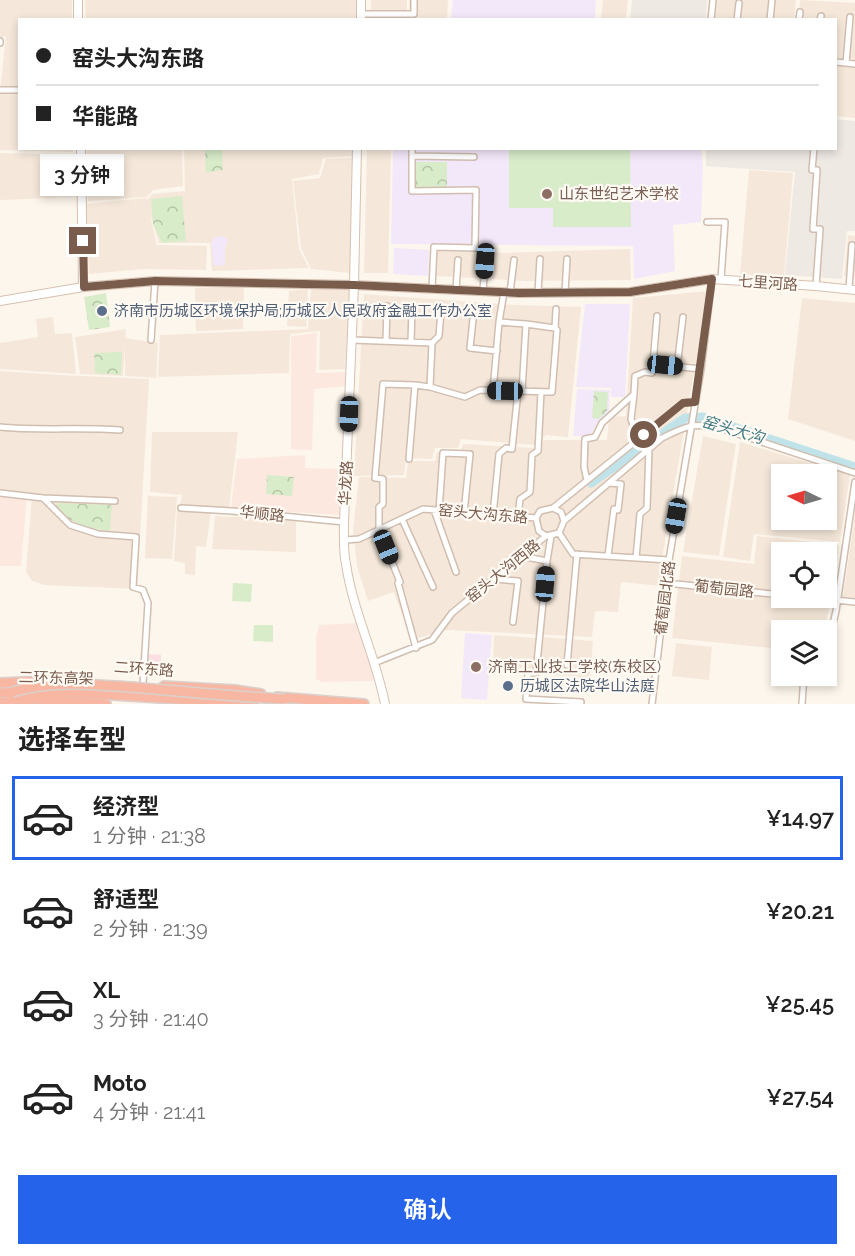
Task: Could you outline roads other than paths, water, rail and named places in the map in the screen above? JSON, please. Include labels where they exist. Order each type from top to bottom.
[{"type":"highway","name":"二环东路","points":[[0,683],[77,680],[235,690],[285,699],[364,704]]},
{"type":"highway","points":[[12,692],[64,682],[285,699]]},
{"type":"highway","name":"二环东路","points":[[0,688],[61,686],[263,701],[285,699]]},
{"type":"highway","name":"二环东高架","points":[[0,693],[51,691],[254,704]]},
{"type":"highway","name":"二环东高架","points":[[0,703],[36,699],[106,704]]},
{"type":"main road","points":[[78,0],[78,18]]},
{"type":"main road","points":[[361,0],[361,17]]},
{"type":"main road","points":[[81,150],[84,287]]},
{"type":"main road","name":"华龙路","points":[[357,150],[344,522],[346,567],[357,613],[385,704]]},
{"type":"main road","name":"七里河路","points":[[0,301],[84,287],[155,281],[354,285],[538,293],[630,292],[721,279],[852,290]]},
{"type":"street","points":[[361,17],[414,14],[414,0]]},
{"type":"street","points":[[711,18],[712,0]]},
{"type":"street","points":[[770,18],[772,0]]},
{"type":"street","points":[[737,18],[739,3]]},
{"type":"street","points":[[799,18],[800,12]]},
{"type":"street","points":[[846,63],[850,17]]},
{"type":"street","points":[[837,62],[855,64]]},
{"type":"street","points":[[0,90],[18,90]]},
{"type":"street","points":[[412,150],[412,191],[476,190],[475,248],[434,247],[432,289]]},
{"type":"street","points":[[814,150],[812,170],[818,170],[813,229],[820,229],[816,286]]},
{"type":"street","points":[[412,156],[474,157]]},
{"type":"street","points":[[707,222],[725,222],[721,279]]},
{"type":"street","points":[[852,245],[852,290]]},
{"type":"street","points":[[538,293],[540,259]]},
{"type":"street","points":[[565,292],[567,259]]},
{"type":"street","points":[[456,290],[458,260]]},
{"type":"street","points":[[493,391],[499,322],[514,260]]},
{"type":"street","points":[[483,291],[485,261]]},
{"type":"street","name":"葡萄园北路","points":[[652,704],[669,560],[701,369],[712,279]]},
{"type":"street","points":[[151,340],[155,281]]},
{"type":"street","points":[[386,341],[387,306]]},
{"type":"street","points":[[411,342],[412,309]]},
{"type":"street","points":[[416,648],[398,583],[400,582],[379,530],[379,507],[383,504],[383,479],[375,478],[383,384],[430,387],[465,396],[480,390],[552,392],[557,330],[555,328],[555,309]]},
{"type":"street","points":[[430,387],[432,343],[439,336],[441,311]]},
{"type":"street","points":[[638,440],[632,419],[635,376],[645,372],[652,373],[657,316]]},
{"type":"street","points":[[677,367],[683,316]]},
{"type":"street","points":[[472,319],[470,348],[497,351]]},
{"type":"street","points":[[499,322],[555,328]]},
{"type":"street","points":[[493,515],[499,454],[506,448],[512,449],[526,324]]},
{"type":"street","points":[[352,340],[432,343]]},
{"type":"street","points":[[653,364],[701,369]]},
{"type":"street","points":[[409,459],[415,385]]},
{"type":"street","points":[[518,517],[520,499],[530,492],[532,455],[538,452],[541,392]]},
{"type":"street","points":[[587,480],[584,467],[585,439],[595,437],[602,423],[634,394]]},
{"type":"street","name":"窑头大沟东路","points":[[345,540],[359,539],[423,509],[536,519],[540,511],[553,508],[683,403],[695,402]]},
{"type":"street","name":"窑头大沟西路","points":[[374,663],[432,640],[452,613],[521,556],[548,536],[559,533],[564,521],[662,438],[692,426],[698,424],[717,427],[855,473]]},
{"type":"street","points":[[0,427],[120,430]]},
{"type":"street","points":[[636,558],[640,513],[647,508],[649,449]]},
{"type":"street","points":[[456,572],[437,510],[443,453],[470,454],[464,513]]},
{"type":"street","points":[[855,482],[837,600],[855,602]]},
{"type":"street","points":[[608,556],[614,509],[618,510],[621,484],[609,483]]},
{"type":"street","points":[[0,493],[43,498],[115,501]]},
{"type":"street","points":[[43,498],[70,525],[98,534],[136,537],[133,587],[143,590],[148,603],[143,684]]},
{"type":"street","name":"华顺路","points":[[181,508],[344,522]]},
{"type":"street","points":[[553,508],[561,512],[564,521]]},
{"type":"street","points":[[402,519],[433,587]]},
{"type":"street","points":[[536,519],[539,531],[548,536],[547,561],[536,674],[528,673],[526,699],[581,702]]},
{"type":"street","points":[[559,533],[573,554],[577,555],[669,560]]},
{"type":"street","points":[[567,665],[577,555]]},
{"type":"street","points":[[521,556],[547,561]]},
{"type":"street","points":[[494,579],[518,581],[513,622]]},
{"type":"street","name":"葡萄园路","points":[[666,583],[771,594]]},
{"type":"street","points":[[802,704],[803,686]]},
{"type":"waterway","name":"窑头大沟","points":[[591,483],[685,418],[703,417],[855,467]]},
{"type":"place","name":"山东世纪艺术学校","points":[[547,194]]},
{"type":"place","name":"济南市历城区环境保护局;历城区人民政府金融工作办公室","points":[[102,311]]},
{"type":"place","name":"济南工业技工学校(东校区)","points":[[476,667]]},
{"type":"place","name":"历城区法院华山法庭","points":[[508,686]]}]
